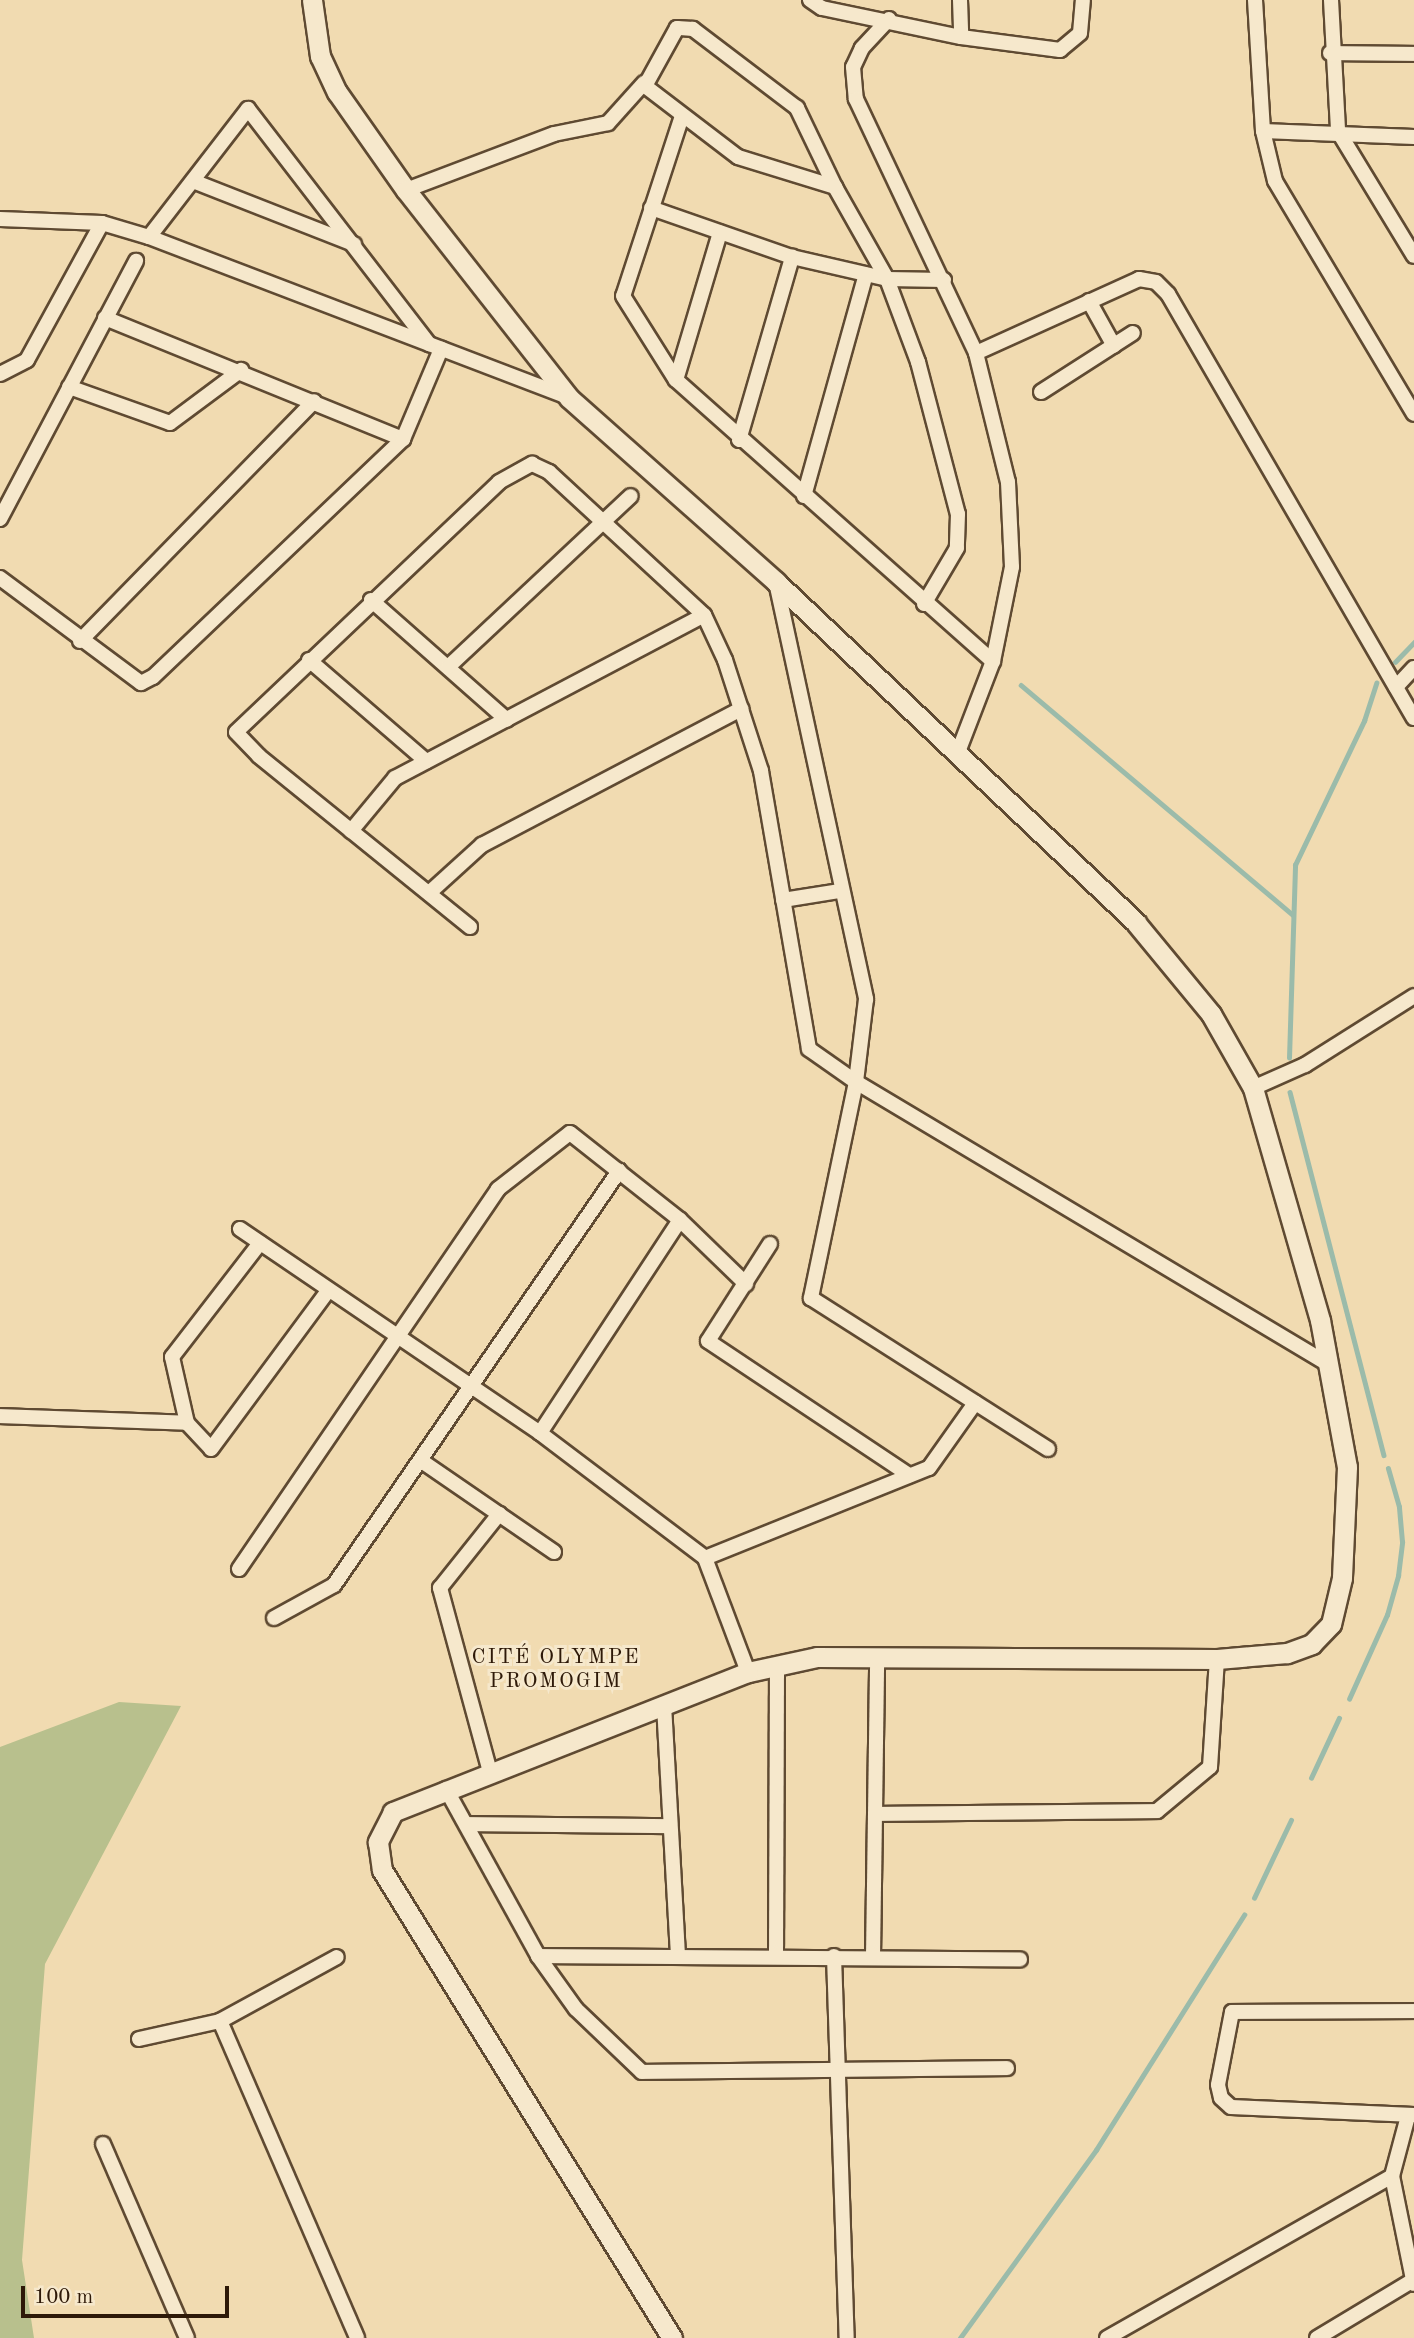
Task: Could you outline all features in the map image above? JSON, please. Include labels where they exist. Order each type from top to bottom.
[{"type":"street","points":[[312,0],[320,56],[337,92],[406,190],[569,398],[776,582],[958,752],[1136,923],[1211,1014],[1253,1088],[1320,1320],[1346,1467],[1342,1577],[1331,1624],[1312,1644],[1287,1653],[1217,1659],[817,1657],[748,1672],[393,1812],[378,1843],[382,1870],[672,2338]]},
{"type":"street","points":[[810,0],[822,8],[889,19],[961,37],[1060,50],[1080,33],[1083,0]]},
{"type":"street","points":[[960,0],[961,37]]},
{"type":"street","points":[[1255,0],[1263,131],[1275,181],[1414,414]]},
{"type":"street","points":[[1331,0],[1330,53],[1338,131],[1414,256]]},
{"type":"street","points":[[889,19],[862,48],[853,67],[856,99],[944,280],[976,353],[1009,482],[1012,568],[993,661],[958,752]]},
{"type":"street","points":[[406,190],[554,134],[607,123],[644,83],[677,28],[693,29],[797,108],[835,187],[887,279],[918,362],[958,514],[957,548],[924,604]]},
{"type":"street","points":[[1330,53],[1414,54]]},
{"type":"street","points":[[644,83],[682,117],[738,157],[835,187]]},
{"type":"street","points":[[149,237],[248,109],[435,346]]},
{"type":"street","points":[[682,117],[623,296],[676,380],[739,440],[924,604],[993,661]]},
{"type":"street","points":[[1263,131],[1338,131],[1414,137]]},
{"type":"street","points":[[193,181],[355,244]]},
{"type":"street","points":[[651,208],[792,257],[887,279],[944,280]]},
{"type":"street","points":[[0,219],[102,223],[149,237],[569,398]]},
{"type":"street","points":[[0,373],[27,360],[102,223]]},
{"type":"street","points":[[676,380],[720,232]]},
{"type":"street","points":[[739,440],[792,257]]},
{"type":"street","points":[[0,519],[136,261]]},
{"type":"street","points":[[803,496],[866,274]]},
{"type":"street","points":[[976,353],[1139,279],[1156,282],[1168,294],[1414,718]]},
{"type":"street","points":[[1089,302],[1114,346]]},
{"type":"street","points":[[105,318],[241,370],[403,439]]},
{"type":"street","points":[[1041,392],[1133,333]]},
{"type":"street","points":[[0,578],[80,641],[141,683],[153,677],[403,439],[435,346]]},
{"type":"street","points":[[69,387],[170,423],[241,370]]},
{"type":"street","points":[[80,641],[314,401]]},
{"type":"street","points":[[470,928],[236,732],[371,600],[499,482],[531,464],[549,471],[704,615],[725,660],[761,771],[809,1049],[856,1083],[1328,1364]]},
{"type":"street","points":[[448,667],[631,496]]},
{"type":"street","points":[[776,582],[840,891],[866,999],[856,1083],[811,1298],[1048,1450]]},
{"type":"street","points":[[371,600],[507,720]]},
{"type":"street","points":[[351,831],[395,778],[704,615]]},
{"type":"street","points":[[309,660],[426,761]]},
{"type":"street","points":[[1396,687],[1414,668]]},
{"type":"street","points":[[429,893],[482,845],[741,709]]},
{"type":"street","points":[[783,900],[840,891]]},
{"type":"street","points":[[1253,1088],[1305,1065],[1414,996]]},
{"type":"street","points":[[239,1569],[498,1189],[570,1133],[680,1220],[746,1284]]},
{"type":"street","points":[[274,1618],[334,1585],[423,1462],[470,1385],[619,1171]]},
{"type":"street","points":[[540,1433],[680,1220]]},
{"type":"street","points":[[240,1229],[540,1433],[705,1558],[748,1672]]},
{"type":"street","points":[[260,1243],[172,1357],[187,1423],[211,1449],[328,1291]]},
{"type":"street","points":[[770,1244],[708,1341],[909,1475]]},
{"type":"street","points":[[705,1558],[929,1468],[975,1403]]},
{"type":"street","points":[[0,1416],[187,1423]]},
{"type":"street","points":[[423,1462],[554,1552]]},
{"type":"street","points":[[490,1772],[440,1588],[499,1514]]},
{"type":"street","points":[[873,1957],[877,1657]]},
{"type":"street","points":[[877,1814],[1157,1811],[1210,1767],[1217,1659]]},
{"type":"street","points":[[776,1956],[777,1666]]},
{"type":"street","points":[[664,1705],[678,1956]]},
{"type":"street","points":[[446,1789],[538,1956],[576,2009],[642,2072],[839,2067],[1007,2068]]},
{"type":"street","points":[[467,1824],[669,1826]]},
{"type":"street","points":[[538,1956],[1020,1958]]},
{"type":"street","points":[[834,1956],[839,2067],[838,2172],[846,2338]]},
{"type":"street","points":[[139,2039],[219,2021],[337,1957]]},
{"type":"street","points":[[1317,2338],[1413,2282],[1392,2176],[1411,2116],[1231,2107],[1221,2098],[1219,2085],[1232,2012],[1414,2011]]},
{"type":"street","points":[[219,2021],[357,2338]]},
{"type":"street","points":[[103,2144],[187,2338]]},
{"type":"street","points":[[1107,2338],[1392,2176]]},
{"type":"green space","points":[[119,1702],[181,1706],[45,1964],[22,2260],[34,2338],[0,2338],[0,1747]]},
{"type":"waterway","points":[[1395,662],[1414,642]]},
{"type":"waterway","points":[[1289,1058],[1295,865],[1364,721],[1376,683]]},
{"type":"waterway","points":[[1021,685],[1293,915]]},
{"type":"waterway","points":[[1290,1092],[1384,1455]]},
{"type":"waterway","points":[[1349,1699],[1387,1615],[1398,1576],[1402,1542],[1399,1507],[1388,1469]]},
{"type":"waterway","points":[[1311,1778],[1339,1718]]},
{"type":"waterway","points":[[1254,1898],[1291,1820]]},
{"type":"waterway","points":[[960,2338],[1096,2150],[1244,1915]]},
{"type":"district","name":"CITÉ OLYMPE PROMOGIM","points":[[556,1670]]}]
